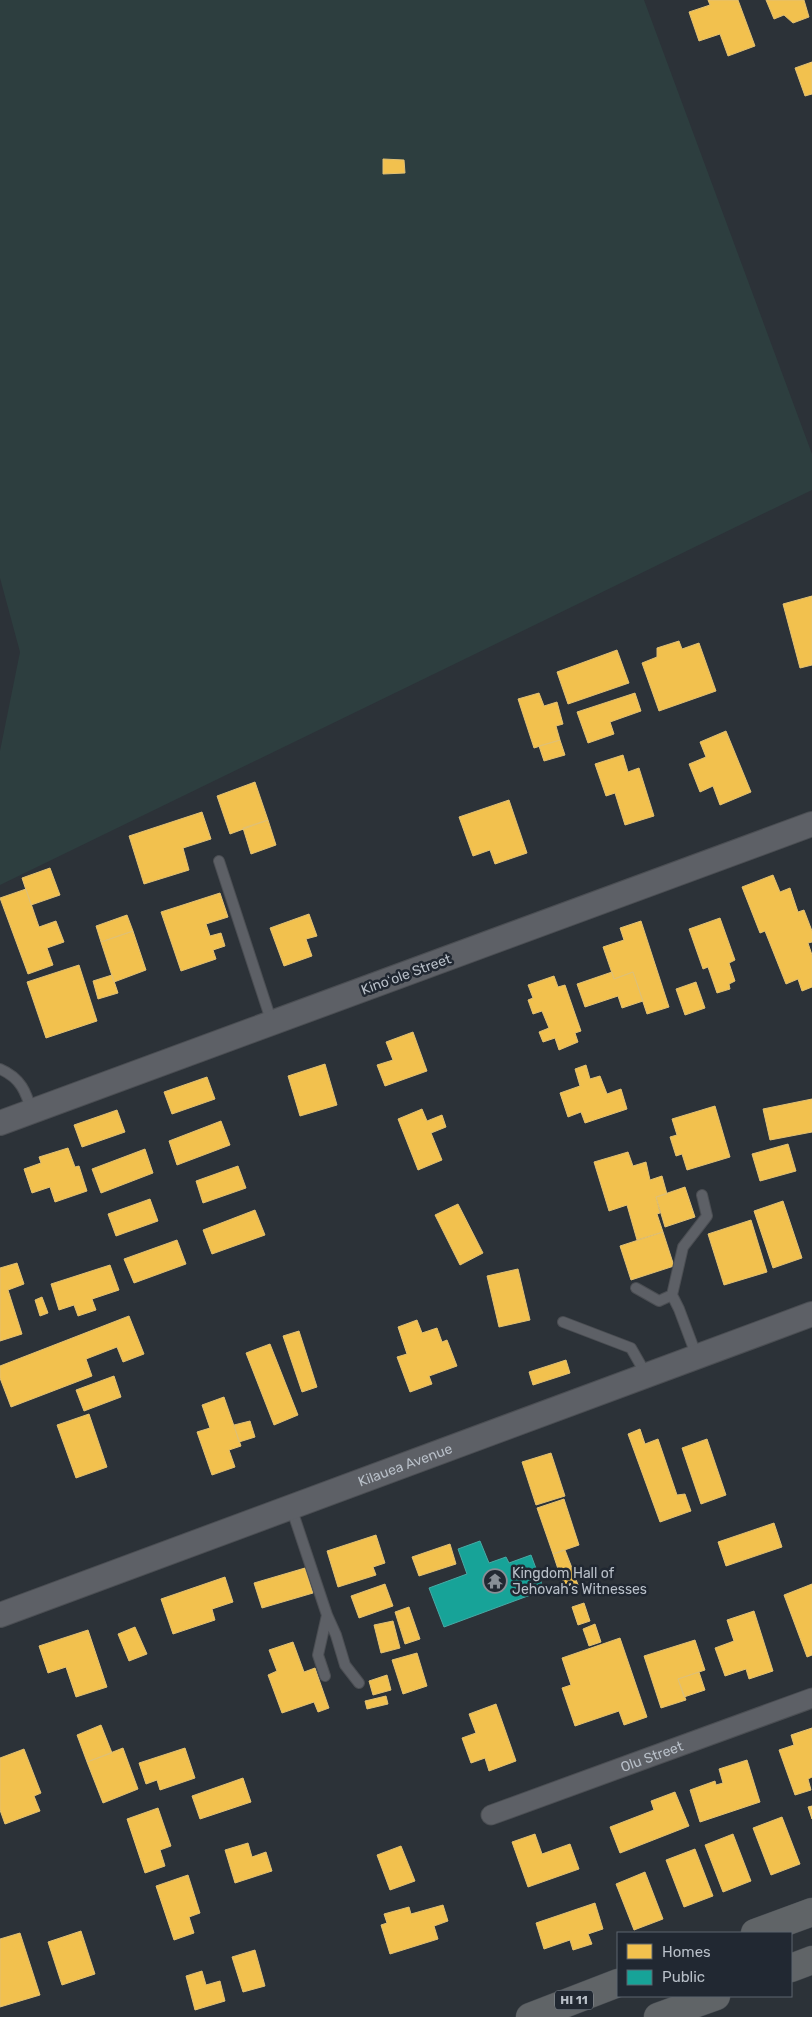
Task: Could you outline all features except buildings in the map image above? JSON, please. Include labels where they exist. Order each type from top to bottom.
[{"type":"highway","points":[[757,1932],[812,1912]]},
{"type":"highway","points":[[792,1968],[812,1960]]},
{"type":"highway","name":"HI 11","points":[[530,2017],[617,1983]]},
{"type":"highway","points":[[658,2017],[713,1997]]},
{"type":"street","name":"Kinoʻole Street","points":[[0,1123],[812,824]]},
{"type":"street","name":"Kilauea Avenue","points":[[0,1615],[812,1314]]},
{"type":"street","name":"Olu Street","points":[[491,1814],[812,1698]]},
{"type":"lane","points":[[219,860],[272,1023]]},
{"type":"lane","points":[[0,1069],[8,1072],[26,1090],[32,1112]]},
{"type":"lane","points":[[697,1357],[679,1309],[672,1296],[683,1247],[707,1216],[702,1196]]},
{"type":"lane","points":[[636,1288],[659,1301],[672,1296]]},
{"type":"lane","points":[[563,1322],[631,1348],[647,1376]]},
{"type":"lane","points":[[291,1507],[345,1665],[359,1683]]},
{"type":"lane","points":[[325,1676],[318,1655],[327,1615]]},
{"type":"shaded area","points":[[0,0],[644,0],[812,454],[812,490],[0,885],[0,751],[20,652],[0,578]]},
{"type":"place","name":"Kingdom Hall of Jehovah’s Witnesses","points":[[495,1581]]}]
